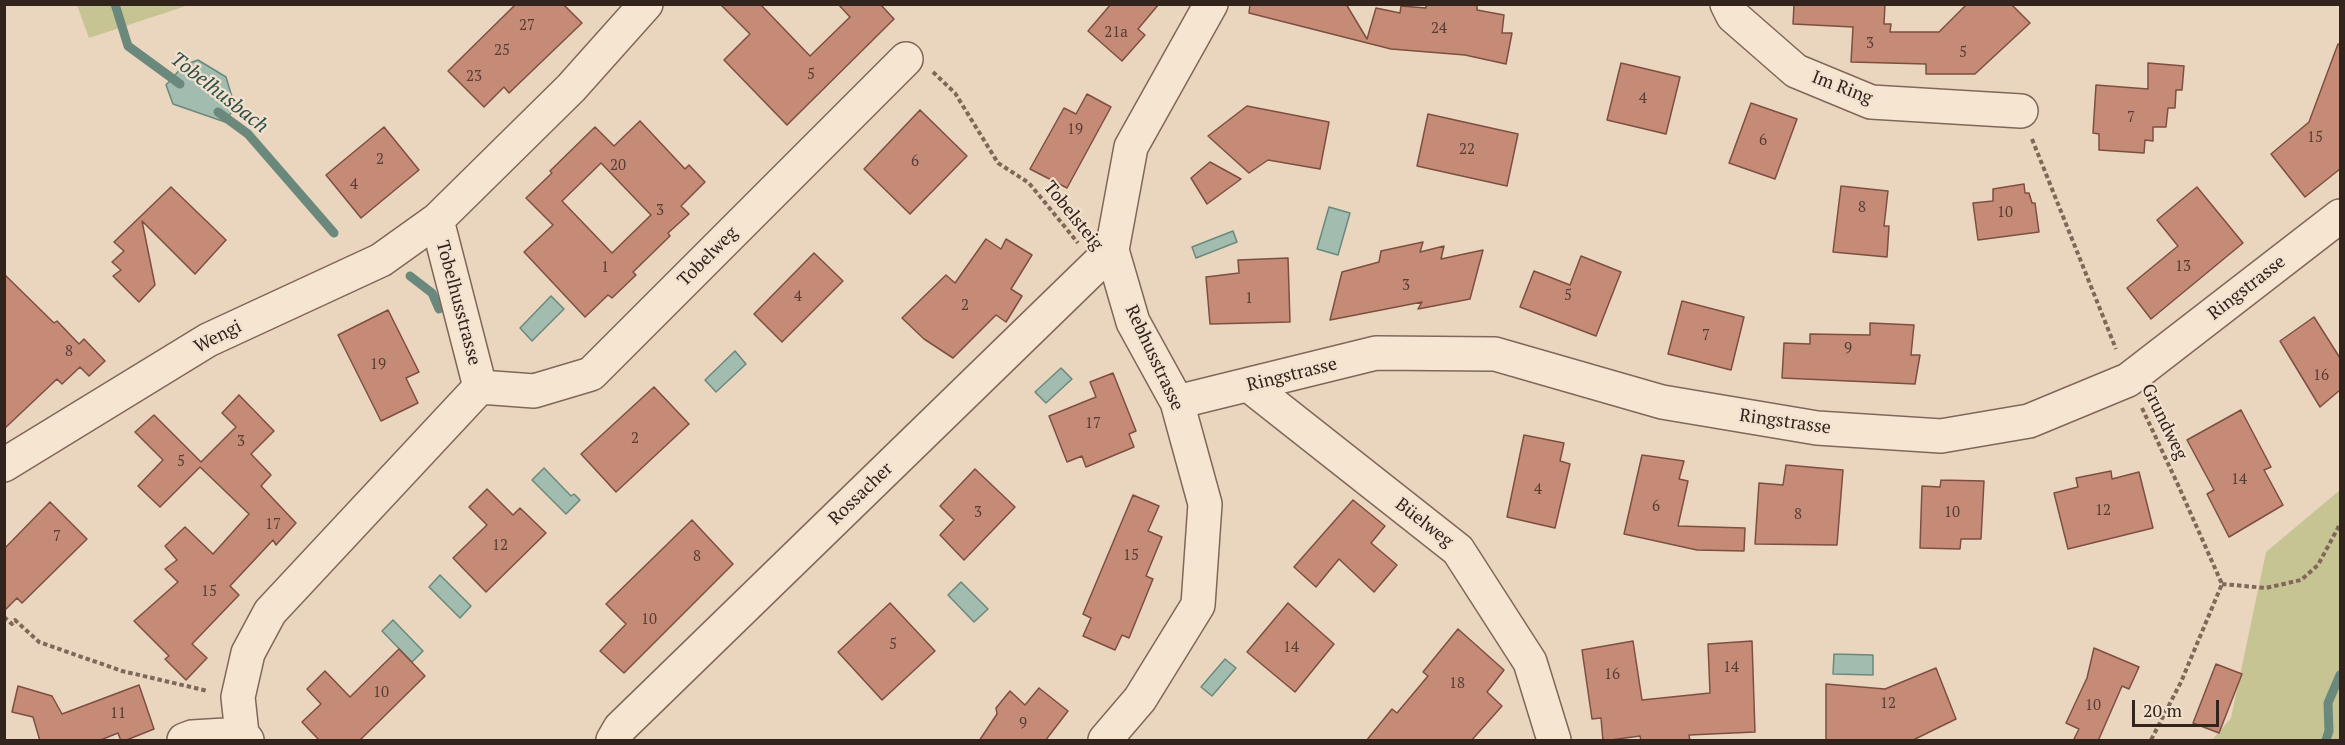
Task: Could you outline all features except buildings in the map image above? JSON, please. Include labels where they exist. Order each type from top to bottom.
[{"type":"street","name":"Tobelhusstrasse","points":[[245,737],[238,698],[248,653],[270,612],[480,387],[436,220],[571,88],[646,4]]},
{"type":"street","name":"Rebhusstrasse","points":[[1105,741],[1140,699],[1198,605],[1205,504],[1177,402],[1133,322],[1104,257],[1131,147],[1211,4]]},
{"type":"street","name":"Im Ring","points":[[1727,4],[1733,16],[1796,71],[1871,102],[2021,111]]},
{"type":"street","name":"Tobelweg","points":[[480,387],[534,391],[591,374],[906,58]]},
{"type":"street","name":"Ringstrasse","points":[[1177,402],[1376,354],[1495,354],[1662,402],[1817,428],[1941,436],[2029,421],[2128,380],[2340,216]]},
{"type":"street","name":"Wengi","points":[[4,465],[208,340],[381,261],[436,220]]},
{"type":"street","name":"Rossacher","points":[[613,741],[620,728],[1104,257]]},
{"type":"street","name":"Büelweg","points":[[1250,386],[1458,550],[1530,662],[1554,741]]},
{"type":"street","points":[[184,741],[192,737],[245,737]]},
{"type":"path","name":"Tobelsteig","points":[[906,58],[932,71],[955,93],[998,163],[1029,183],[1104,257]]},
{"type":"path","name":"Grundweg","points":[[2021,111],[2128,380],[2180,487],[2222,584]]},
{"type":"path","points":[[2151,741],[2181,682],[2222,584],[2266,588],[2301,580],[2318,565],[2340,524]]},
{"type":"path","points":[[4,617],[12,624],[15,620],[39,642],[122,671],[238,698]]},
{"type":"shaded area","points":[[77,4],[189,5],[89,38]]},
{"type":"shaded area","points":[[2340,490],[2340,740],[2212,740],[2231,718],[2266,552]]},
{"type":"water","points":[[198,60],[226,77],[235,107],[225,122],[173,104],[166,85],[184,65]]},
{"type":"water","points":[[1329,207],[1350,213],[1338,255],[1317,249]]},
{"type":"water","points":[[1233,231],[1237,242],[1196,258],[1192,247]]},
{"type":"water","points":[[551,296],[564,309],[532,341],[520,328]]},
{"type":"water","points":[[735,351],[746,364],[716,392],[705,380]]},
{"type":"water","points":[[1061,368],[1072,379],[1046,403],[1035,392]]},
{"type":"water","points":[[544,468],[571,496],[574,494],[580,500],[566,514],[532,480]]},
{"type":"water","points":[[440,575],[471,606],[460,618],[429,587]]},
{"type":"water","points":[[961,582],[988,609],[974,622],[948,595]]},
{"type":"water","points":[[393,620],[423,651],[412,662],[382,631]]},
{"type":"water","points":[[1834,654],[1873,655],[1873,675],[1833,674]]},
{"type":"water","points":[[1225,659],[1236,668],[1212,696],[1201,687]]},
{"type":"waterway","name":"Tobelhusbach","points":[[115,4],[128,46],[180,84]]},
{"type":"waterway","name":"Tobelhusbach","points":[[218,112],[248,134],[334,233]]},
{"type":"waterway","name":"Tobelhusbach","points":[[410,276],[432,293],[439,309]]},
{"type":"waterway","points":[[2326,740],[2329,731],[2328,703],[2340,675]]}]
